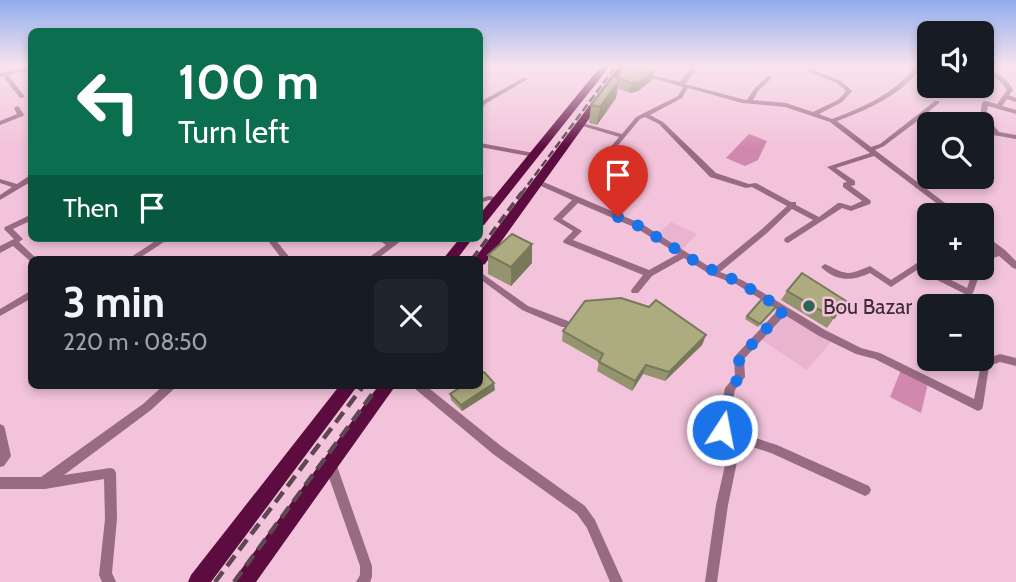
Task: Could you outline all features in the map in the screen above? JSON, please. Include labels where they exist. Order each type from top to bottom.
[{"type":"main road","points":[[483,218],[584,93]]},
{"type":"main road","points":[[483,257],[602,93]]},
{"type":"main road","points":[[452,256],[464,242]]},
{"type":"main road","points":[[198,582],[347,389]]},
{"type":"main road","points":[[244,582],[385,389]]},
{"type":"street","points":[[19,93],[22,97]]},
{"type":"street","points":[[483,102],[500,93]]},
{"type":"street","points":[[603,160],[638,118],[680,97],[681,93]]},
{"type":"street","points":[[714,93],[750,102],[786,105],[832,121],[941,203]]},
{"type":"street","points":[[750,102],[755,93]]},
{"type":"street","points":[[815,114],[840,101],[847,93]]},
{"type":"street","points":[[832,121],[892,93]]},
{"type":"street","points":[[998,107],[1008,93]]},
{"type":"street","points":[[1004,96],[1016,100]]},
{"type":"street","points":[[927,112],[937,102]]},
{"type":"street","points":[[1016,112],[985,103],[983,116],[996,133],[1016,137]]},
{"type":"street","points":[[0,123],[21,115],[17,108]]},
{"type":"street","points":[[646,115],[661,123],[713,175],[749,186],[753,184],[819,220]]},
{"type":"street","points":[[789,240],[841,205],[851,209],[867,202],[846,186],[852,183],[831,167],[871,152],[917,120]]},
{"type":"street","points":[[579,124],[623,136]]},
{"type":"street","points":[[483,146],[534,155]]},
{"type":"street","points":[[0,181],[15,186],[28,180]]},
{"type":"street","points":[[536,182],[639,226],[838,342],[877,356],[978,406],[985,363],[1000,358],[1016,362]]},
{"type":"street","points":[[0,198],[18,189],[15,186]]},
{"type":"street","points":[[483,200],[498,200]]},
{"type":"street","points":[[576,200],[557,219],[578,231],[567,241],[649,274]]},
{"type":"street","points":[[714,272],[772,226],[793,204]]},
{"type":"street","points":[[8,229],[28,218]]},
{"type":"street","points":[[0,223],[19,239],[0,250]]},
{"type":"street","points":[[14,242],[30,256]]},
{"type":"street","points":[[136,256],[157,242]]},
{"type":"street","points":[[273,242],[285,256]]},
{"type":"street","points":[[387,242],[391,244]]},
{"type":"street","points":[[376,256],[394,242]]},
{"type":"street","points":[[994,246],[1016,266]]},
{"type":"street","points":[[994,255],[1002,252]]},
{"type":"street","points":[[635,291],[649,274],[685,254]]},
{"type":"street","points":[[825,267],[834,274],[854,278],[870,270],[891,284],[917,266]]},
{"type":"street","points":[[483,277],[525,308],[565,324]]},
{"type":"street","points":[[944,280],[969,293],[974,280]]},
{"type":"street","points":[[0,313],[28,296]]},
{"type":"street","points":[[784,310],[738,360],[740,377],[730,388],[721,429],[865,490]]},
{"type":"street","points":[[43,483],[147,407],[167,389]]},
{"type":"street","points":[[423,389],[497,450],[581,510],[591,524],[617,582]]},
{"type":"street","points":[[0,429],[5,456],[0,462]]},
{"type":"street","points":[[711,582],[722,505],[737,437]]},
{"type":"street","points":[[326,472],[366,566],[366,577],[362,582]]},
{"type":"street","points":[[0,483],[43,483],[110,473],[111,519],[105,575],[110,582]]},
{"type":"shaded area","points":[[749,134],[767,141],[758,160],[745,166],[726,158]]},
{"type":"shaded area","points":[[671,222],[697,234],[683,249],[657,234]]},
{"type":"shaded area","points":[[785,314],[831,342],[807,370],[760,339]]},
{"type":"shaded area","points":[[901,370],[928,383],[921,413],[890,397]]},
{"type":"building","points":[[600,93],[610,93],[600,107],[591,105]]},
{"type":"building","points":[[512,234],[532,244],[511,267],[488,255]]},
{"type":"building","points":[[802,273],[846,301],[834,318],[787,291]]},
{"type":"building","points":[[621,298],[649,307],[656,300],[706,335],[669,372],[646,365],[635,381],[599,362],[603,354],[563,331],[585,301]]},
{"type":"building","points":[[762,299],[776,307],[760,324],[747,316]]},
{"type":"building","points":[[483,373],[494,383],[461,405],[450,394],[458,389],[483,389]]},
{"type":"railway","points":[[521,194],[596,93]]},
{"type":"railway","points":[[474,256],[522,192]]},
{"type":"railway","points":[[215,582],[361,389]]},
{"type":"railway","points":[[234,582],[376,389]]},
{"type":"place","name":"Bou Bazar","points":[[809,306]]},
{"type":"route","points":[[618,217],[639,226],[714,272],[739,282],[784,310],[739,358],[740,377],[730,388],[722,430]]}]
